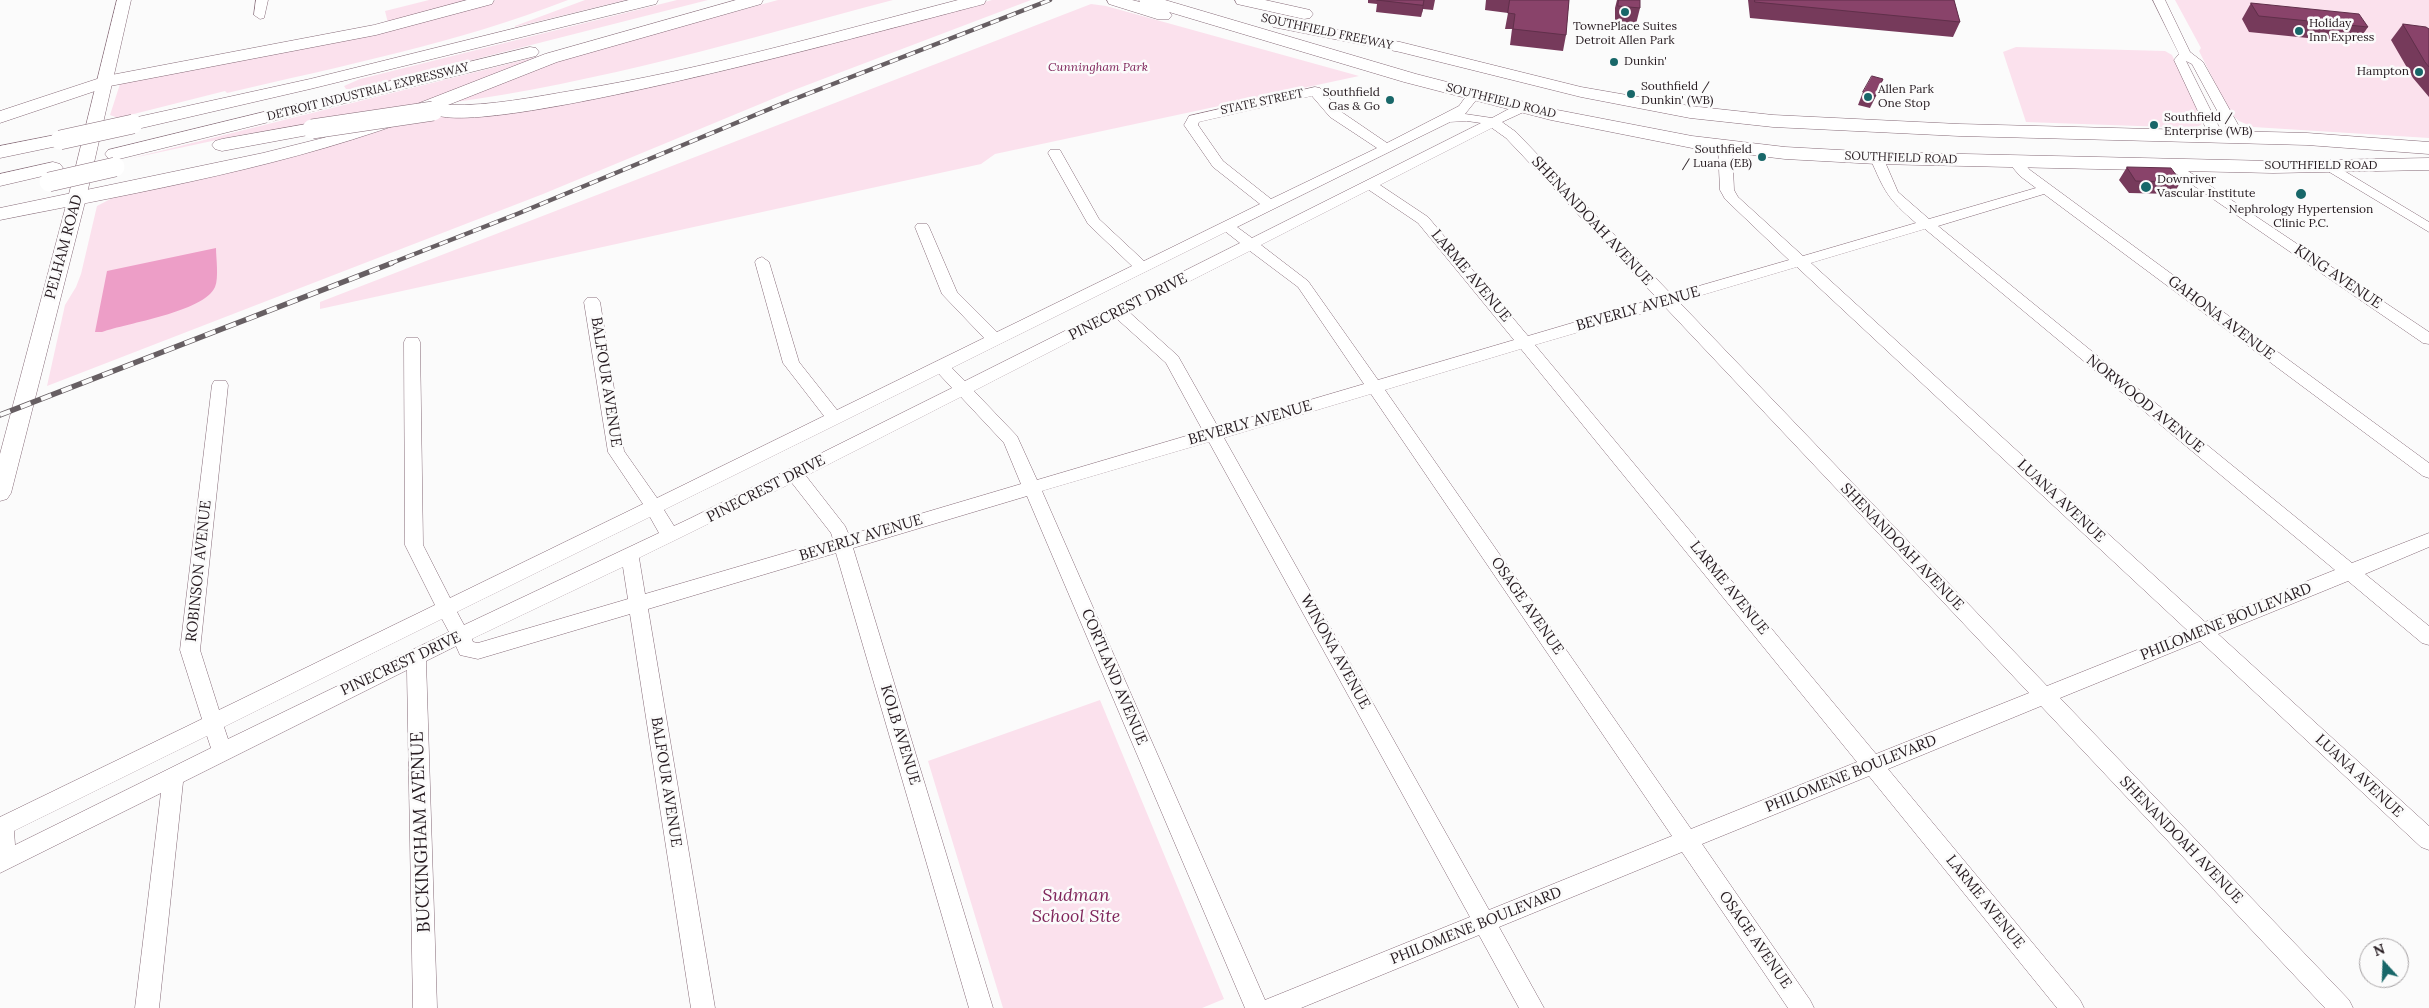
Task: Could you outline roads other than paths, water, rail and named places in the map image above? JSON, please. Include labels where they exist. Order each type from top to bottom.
[{"type":"highway","points":[[0,117],[106,81],[368,32],[486,0]]},
{"type":"highway","points":[[153,119],[212,101],[456,41],[516,23],[577,0]]},
{"type":"highway","name":"DETROIT INDUSTRIAL EXPRESSWAY","points":[[0,152],[133,124],[337,77],[650,0]]},
{"type":"highway","name":"DETROIT INDUSTRIAL EXPRESSWAY","points":[[115,161],[735,0]]},
{"type":"highway","points":[[0,214],[264,159],[330,142],[370,129],[560,55],[755,0]]},
{"type":"highway","points":[[835,20],[913,0]]},
{"type":"highway","points":[[436,110],[458,111],[536,102],[683,76],[978,0]]},
{"type":"highway","points":[[1098,0],[1167,16]]},
{"type":"highway","points":[[1115,0],[1391,77],[1410,78]]},
{"type":"highway","name":"SOUTHFIELD FREEWAY","points":[[1147,0],[1410,78]]},
{"type":"highway","name":"SOUTHFIELD FREEWAY","points":[[1192,0],[1308,30],[1400,47],[1462,62]]},
{"type":"highway","points":[[1243,0],[1299,13],[1376,35],[1400,47]]},
{"type":"highway","points":[[1265,0],[1299,13]]},
{"type":"highway","points":[[0,180],[51,175],[115,161],[436,110],[592,82],[750,42]]},
{"type":"highway","name":"SOUTHFIELD ROAD","points":[[1462,62],[1575,91],[1718,115],[1812,124],[1959,130],[2238,137],[2370,143],[2429,148]]},
{"type":"highway","name":"SOUTHFIELD ROAD","points":[[1410,78],[1530,109],[1658,136],[1725,146],[1826,155],[2015,162],[2114,162],[2173,165],[2331,167],[2429,165]]},
{"type":"highway","points":[[1475,94],[1489,82],[1504,80],[1620,106],[1652,110],[1671,108]]},
{"type":"highway","points":[[1530,109],[1571,111],[1722,136],[1736,132],[1737,128],[1733,122],[1718,115]]},
{"type":"highway","points":[[1826,155],[1805,146],[1801,141],[1802,133],[1817,130],[1902,133],[1959,130]]},
{"type":"highway","points":[[2050,161],[2040,146],[2047,139],[2168,141],[2209,136]]},
{"type":"highway","points":[[2114,162],[2139,155],[2234,157],[2246,152],[2246,147],[2238,137]]},
{"type":"highway","name":"SOUTHFIELD ROAD","points":[[2370,143],[2429,142]]},
{"type":"highway","points":[[0,194],[51,175]]},
{"type":"main road","name":"PELHAM ROAD","points":[[0,493],[78,198],[124,0]]},
{"type":"street","points":[[260,15],[262,0]]},
{"type":"street","points":[[2159,0],[2185,54],[2197,62],[2238,137]]},
{"type":"street","points":[[2185,54],[2180,60],[2209,136]]},
{"type":"street","name":"STATE STREET","points":[[1270,205],[1218,164],[1191,125],[1194,118],[1316,91],[1335,114],[1386,148]]},
{"type":"street","name":"PINECREST DRIVE","points":[[1475,94],[1464,109],[1448,118],[1,826],[3,861],[416,657],[630,556],[1495,122],[1530,109]]},
{"type":"street","points":[[1448,118],[1474,118],[1495,122]]},
{"type":"street","name":"SHENANDOAH AVENUE","points":[[1495,122],[1511,135],[2341,1008]]},
{"type":"street","name":"LUANA AVENUE","points":[[1725,146],[1729,195],[2429,840]]},
{"type":"street","points":[[1055,153],[1098,228],[1142,267]]},
{"type":"street","name":"NORWOOD AVENUE","points":[[1877,158],[1894,196],[2429,637]]},
{"type":"street","name":"GAHONA AVENUE","points":[[2015,162],[2025,173],[2046,189],[2429,472]]},
{"type":"street","name":"KING AVENUE","points":[[2173,165],[2429,339]]},
{"type":"street","points":[[2331,167],[2425,223]]},
{"type":"street","name":"LARME AVENUE","points":[[1371,185],[1427,224],[2072,1008]]},
{"type":"street","name":"BEVERLY AVENUE","points":[[460,636],[467,649],[478,651],[2046,189]]},
{"type":"street","name":"OSAGE AVENUE","points":[[1227,226],[1303,284],[1675,820],[1687,841],[1802,1008]]},
{"type":"street","points":[[922,227],[950,294],[995,340]]},
{"type":"street","points":[[762,262],[791,363],[835,419]]},
{"type":"street","name":"BALFOUR AVENUE","points":[[592,302],[616,452],[654,507],[670,536]]},
{"type":"street","name":"WINONA AVENUE","points":[[1119,312],[1172,360],[1532,1008]]},
{"type":"street","points":[[412,342],[414,545],[460,636]]},
{"type":"street","name":"CORTLAND AVENUE","points":[[941,366],[1011,440],[1257,1008]]},
{"type":"street","name":"ROBINSON AVENUE","points":[[220,385],[190,650],[222,752]]},
{"type":"street","name":"KOLB AVENUE","points":[[794,474],[839,532],[981,1008]]},
{"type":"street","name":"PHILOMENE BOULEVARD","points":[[1273,1008],[2429,540]]},
{"type":"street","name":"BALFOUR AVENUE","points":[[630,556],[703,1008]]},
{"type":"street","name":"BUCKINGHAM AVENUE","points":[[416,657],[425,1008]]},
{"type":"street","points":[[147,1008],[173,777]]},
{"type":"railway","points":[[389,264],[517,214],[784,103],[1050,0]]},
{"type":"railway","points":[[0,415],[392,263]]},
{"type":"place","name":"TownePlace Suites Detroit Allen Park","points":[[1625,12]]},
{"type":"place","name":"Holiday Inn Express","points":[[2299,31]]},
{"type":"place","name":"Dunkin'","points":[[1614,62]]},
{"type":"place","name":"Hampton","points":[[2419,72]]},
{"type":"place","name":"Southfield / Dunkin' (WB)","points":[[1631,94]]},
{"type":"place","name":"Allen Park One Stop","points":[[1868,97]]},
{"type":"place","name":"Southfield Gas & Go","points":[[1390,100]]},
{"type":"place","name":"Southfield / Enterprise (WB)","points":[[2154,125]]},
{"type":"place","name":"Southfield / Luana (EB)","points":[[1762,157]]},
{"type":"place","name":"Downriver Vascular Institute","points":[[2146,187]]},
{"type":"place","name":"Nephrology Hypertension Clinic P.C.","points":[[2301,194]]},
{"type":"park label","name":"Cunningham Park","points":[[1098,68]]},
{"type":"park label","name":"Sudman School Site","points":[[1076,906]]}]
